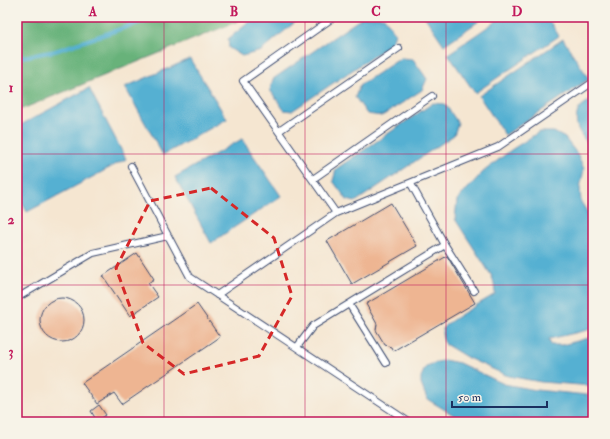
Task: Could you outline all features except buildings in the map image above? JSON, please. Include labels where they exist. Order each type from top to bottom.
[{"type":"lane","points":[[334,17],[243,80],[336,213]]},
{"type":"lane","points":[[279,131],[399,48]]},
{"type":"lane","points":[[216,295],[336,213],[411,184],[498,147],[593,82]]},
{"type":"lane","points":[[313,179],[432,96]]},
{"type":"lane","points":[[131,166],[190,277],[409,422]]},
{"type":"lane","points":[[411,184],[445,245],[474,290]]},
{"type":"lane","points":[[17,298],[93,253],[168,236]]},
{"type":"lane","points":[[297,347],[313,326],[445,245]]},
{"type":"lane","points":[[349,304],[386,363]]},
{"type":"highlighted area","points":[[211,188],[274,238],[292,296],[259,356],[184,374],[143,343],[116,268],[150,201]]},
{"type":"green space","points":[[26,17],[248,17],[17,111],[17,20]]},
{"type":"water","points":[[256,17],[271,19],[274,17],[301,17],[261,51],[242,56],[229,48],[228,39]]},
{"type":"water","points":[[363,17],[384,17],[395,33],[391,44],[292,111],[284,110],[270,90],[273,79]]},
{"type":"water","points":[[425,17],[485,17],[444,45]]},
{"type":"water","points":[[502,17],[547,17],[559,36],[475,93],[448,54]]},
{"type":"water","points":[[563,39],[589,79],[505,135],[479,96]]},
{"type":"water","points":[[401,58],[413,59],[427,79],[422,90],[382,116],[367,114],[355,97],[360,85]]},
{"type":"water","points":[[190,59],[227,119],[163,155],[125,87]]},
{"type":"water","points":[[89,88],[126,159],[27,212],[17,193],[17,127]]},
{"type":"water","points":[[593,100],[593,155],[591,149],[579,131],[576,121],[579,109],[585,103]]},
{"type":"water","points":[[433,103],[445,104],[458,123],[454,135],[355,202],[347,200],[333,181],[336,169]]},
{"type":"water","points":[[539,132],[554,132],[565,138],[578,155],[584,169],[580,188],[581,202],[593,221],[593,326],[588,330],[549,339],[551,345],[562,345],[589,338],[593,335],[593,386],[541,382],[508,376],[468,358],[445,344],[442,336],[442,330],[446,325],[495,294],[494,283],[491,275],[455,219],[457,200],[483,172],[511,150]]},
{"type":"water","points":[[242,139],[281,196],[211,243],[175,177]]},
{"type":"water","points":[[444,360],[459,363],[504,384],[536,390],[587,395],[593,394],[593,422],[465,422],[427,399],[421,384],[421,377],[425,368],[429,365]]},
{"type":"waterway","points":[[17,58],[55,51],[156,17]]}]
